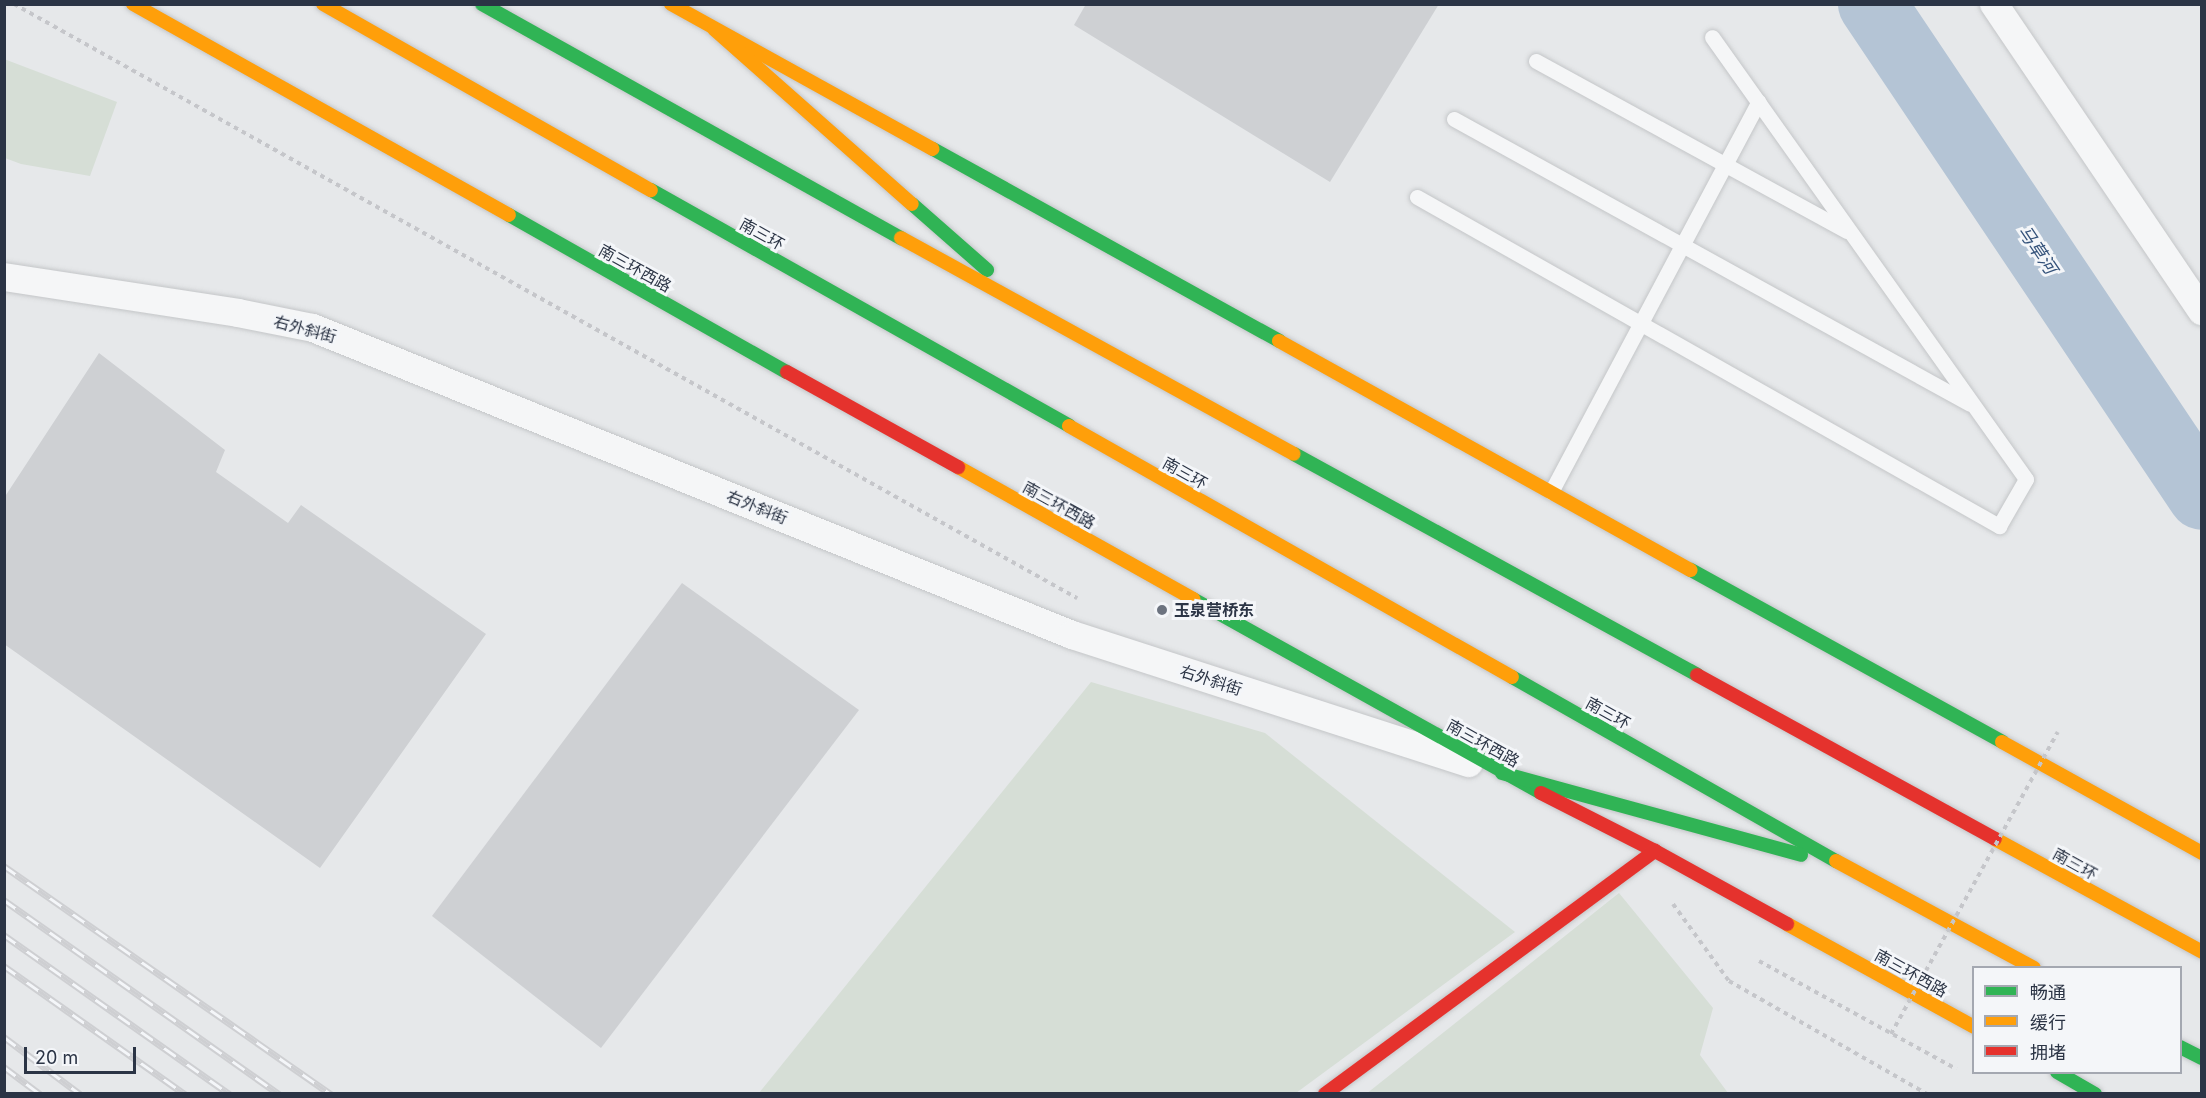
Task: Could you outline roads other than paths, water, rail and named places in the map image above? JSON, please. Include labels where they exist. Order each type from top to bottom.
[{"type":"main road","name":"南三环西路","points":[[133,4],[1502,773],[1655,851],[1972,1026]]},
{"type":"main road","name":"南三环","points":[[323,4],[1849,868],[2030,966]]},
{"type":"main road","name":"南三环","points":[[482,4],[1033,311],[2202,952]]},
{"type":"main road","points":[[670,4],[2202,853]]},
{"type":"main road","points":[[714,29],[1033,311]]},
{"type":"main road","points":[[1502,773],[1849,868]]},
{"type":"main road","points":[[1325,1094],[1655,851]]},
{"type":"main road","points":[[2182,1048],[2202,1058]]},
{"type":"main road","points":[[2060,1074],[2095,1094]]},
{"type":"street","points":[[1994,4],[2202,311]]},
{"type":"street","name":"右外斜街","points":[[4,277],[238,313],[313,328],[1072,635],[1411,746],[1502,773]]},
{"type":"lane","points":[[1417,197],[1999,526],[2026,479],[1712,37]]},
{"type":"lane","points":[[1536,61],[1852,234]]},
{"type":"lane","points":[[1551,492],[1758,102]]},
{"type":"lane","points":[[1454,119],[1975,407]]},
{"type":"waterway","name":"马草河","points":[[1872,4],[2202,496]]},
{"type":"railway","points":[[4,866],[331,1094]]},
{"type":"railway","points":[[4,900],[279,1094]]},
{"type":"railway","points":[[4,935],[229,1094]]},
{"type":"railway","points":[[4,966],[185,1094]]},
{"type":"railway","points":[[4,1037],[80,1094]]},
{"type":"railway","points":[[4,1067],[40,1094]]},
{"type":"place","name":"玉泉营桥东","points":[[1162,610]]}]
